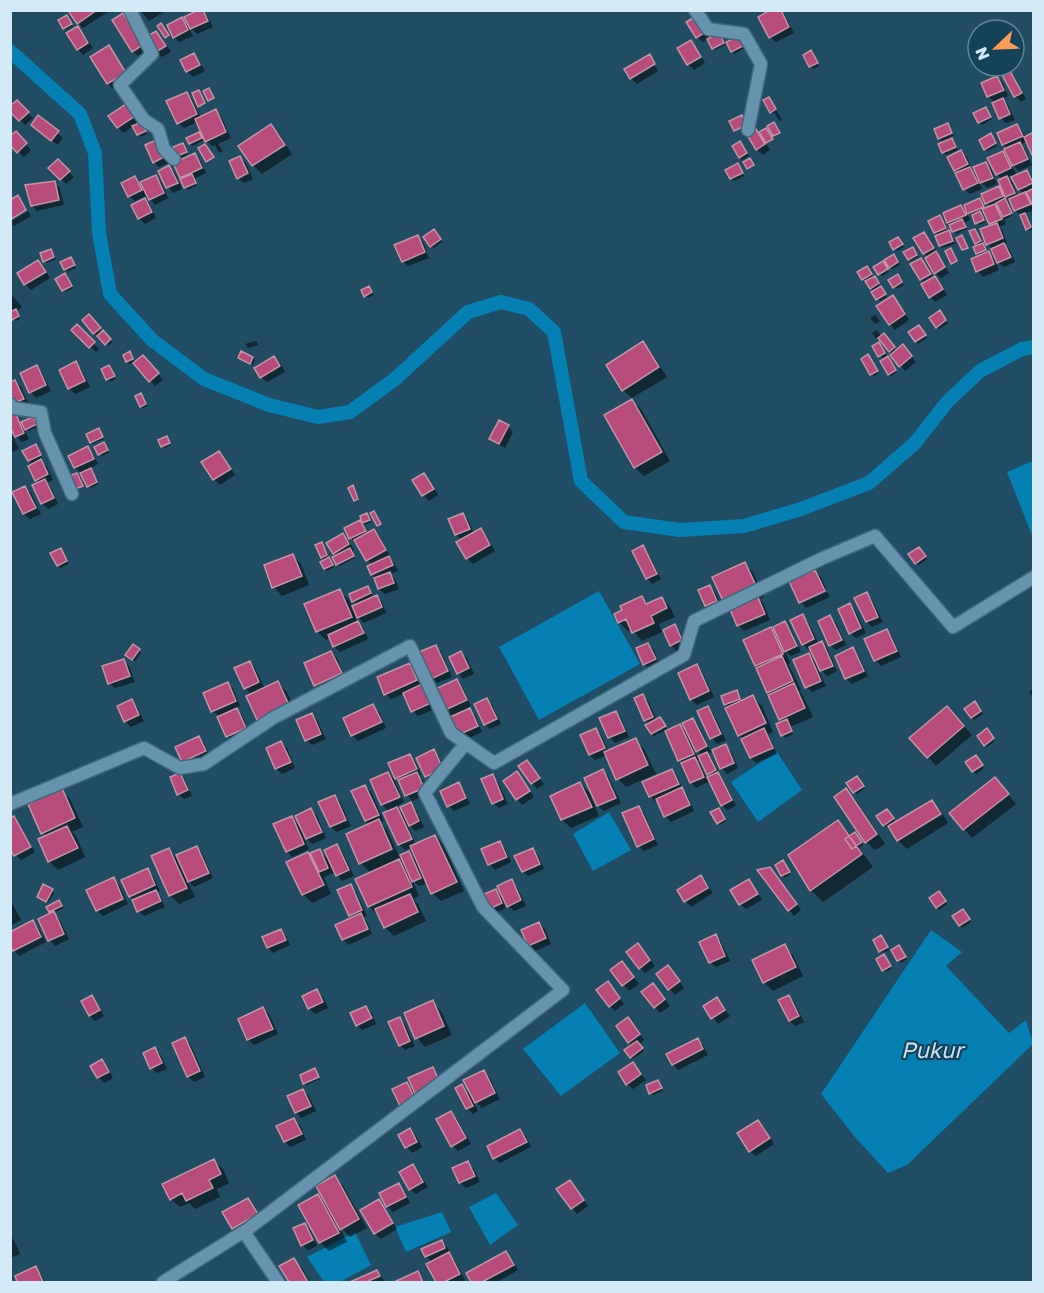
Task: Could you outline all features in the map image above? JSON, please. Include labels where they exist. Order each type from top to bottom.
[{"type":"street","points":[[130,10],[152,54],[120,85],[144,120],[158,129],[164,149],[174,159]]},
{"type":"street","points":[[695,10],[708,29],[744,34],[761,64],[748,130]]},
{"type":"street","points":[[10,404],[13,408],[40,412],[45,433],[72,494]]},
{"type":"street","points":[[10,804],[144,748],[180,768],[204,764],[273,718],[410,646],[451,733],[494,763],[684,655],[694,621],[823,558],[875,536],[953,627],[1034,577]]},
{"type":"street","points":[[164,1282],[244,1232],[563,990],[483,907],[425,793],[466,743]]},
{"type":"street","points":[[244,1232],[278,1282]]},
{"type":"water","points":[[1033,461],[1033,538],[1007,472]]},
{"type":"water","points":[[599,591],[640,664],[539,720],[499,647]]},
{"type":"water","points":[[777,752],[802,790],[758,822],[731,782]]},
{"type":"water","points":[[609,812],[631,850],[593,871],[573,834]]},
{"type":"water","name":"Pukur","points":[[931,930],[962,952],[946,966],[1009,1033],[1026,1020],[1033,1044],[907,1165],[888,1173],[855,1137],[821,1094]]},
{"type":"water","points":[[585,1003],[620,1053],[561,1096],[523,1049]]},
{"type":"water","points":[[496,1193],[518,1225],[490,1245],[469,1207]]},
{"type":"water","points":[[442,1212],[451,1232],[406,1252],[395,1227]]},
{"type":"water","points":[[355,1232],[371,1265],[340,1282],[324,1282],[307,1257]]},
{"type":"building","points":[[97,10],[77,24],[69,12]]},
{"type":"building","points":[[203,10],[208,21],[190,29],[184,17]]},
{"type":"building","points":[[770,10],[781,10],[789,27],[769,38],[758,17]]},
{"type":"building","points":[[123,13],[143,45],[132,52],[112,20]]},
{"type":"building","points":[[67,15],[72,24],[63,29],[58,20]]},
{"type":"building","points":[[696,16],[706,32],[696,38],[686,22]]},
{"type":"building","points":[[182,17],[188,30],[173,38],[167,25]]},
{"type":"building","points":[[161,23],[169,35],[165,38],[157,26]]},
{"type":"building","points":[[78,26],[88,43],[77,50],[66,33]]},
{"type":"building","points":[[156,31],[166,46],[156,52],[146,37]]},
{"type":"building","points":[[719,33],[724,43],[712,49],[707,39]]},
{"type":"building","points":[[739,36],[743,46],[731,52],[726,42]]},
{"type":"building","points":[[691,40],[701,57],[687,65],[677,48]]},
{"type":"building","points":[[109,45],[126,73],[107,84],[90,57]]},
{"type":"building","points":[[811,50],[818,63],[809,67],[803,55]]},
{"type":"building","points":[[194,53],[200,65],[186,72],[180,60]]},
{"type":"building","points":[[650,54],[655,64],[630,79],[624,69]]},
{"type":"building","points":[[998,78],[1004,90],[987,97],[981,83]]},
{"type":"building","points":[[1004,78],[1014,78],[1022,93],[1014,97]]},
{"type":"building","points":[[209,88],[214,98],[208,101],[203,91]]},
{"type":"building","points":[[199,90],[205,103],[198,107],[192,93]]},
{"type":"building","points":[[187,92],[197,114],[177,124],[166,101]]},
{"type":"building","points":[[769,97],[776,109],[770,113],[763,100]]},
{"type":"building","points":[[1003,98],[1010,114],[999,119],[992,103]]},
{"type":"building","points":[[17,100],[29,112],[19,121],[10,112],[10,106]]},
{"type":"building","points":[[126,104],[135,116],[117,128],[108,116]]},
{"type":"building","points":[[986,107],[991,117],[978,123],[973,113]]},
{"type":"building","points":[[216,109],[226,132],[205,142],[195,119]]},
{"type":"building","points":[[38,115],[59,131],[51,141],[31,125]]},
{"type":"building","points":[[742,115],[747,125],[734,131],[729,121]]},
{"type":"building","points":[[142,122],[146,131],[137,135],[132,126]]},
{"type":"building","points":[[774,122],[780,133],[773,136],[767,126]]},
{"type":"building","points":[[948,123],[952,133],[938,139],[934,129]]},
{"type":"building","points":[[271,124],[285,145],[252,166],[238,146]]},
{"type":"building","points":[[1017,124],[1023,136],[1002,145],[997,133]]},
{"type":"building","points":[[766,128],[773,139],[766,143],[759,132]]},
{"type":"building","points":[[756,129],[765,144],[756,150],[747,135]]},
{"type":"building","points":[[16,131],[27,143],[17,153],[10,145],[10,136]]},
{"type":"building","points":[[199,132],[202,138],[189,144],[186,138]]},
{"type":"building","points":[[1034,132],[1034,154],[1032,155],[1024,137]]},
{"type":"building","points":[[991,133],[996,143],[984,150],[979,140]]},
{"type":"building","points":[[952,138],[956,147],[942,153],[938,144]]},
{"type":"building","points":[[156,140],[164,157],[153,163],[145,145]]},
{"type":"building","points":[[740,141],[747,153],[739,158],[732,146]]},
{"type":"building","points":[[1020,142],[1028,159],[1012,166],[1004,149]]},
{"type":"building","points":[[183,143],[187,152],[177,156],[173,147]]},
{"type":"building","points":[[205,144],[214,157],[206,162],[198,148]]},
{"type":"building","points":[[961,150],[968,164],[954,171],[947,157]]},
{"type":"building","points":[[1003,151],[1011,168],[996,175],[987,158]]},
{"type":"building","points":[[195,153],[202,168],[180,178],[173,163]]},
{"type":"building","points":[[240,156],[248,173],[237,179],[229,161]]},
{"type":"building","points":[[750,158],[754,165],[747,169],[743,162]]},
{"type":"building","points":[[58,159],[70,171],[60,180],[48,168]]},
{"type":"building","points":[[986,162],[993,178],[980,183],[973,167]]},
{"type":"building","points":[[738,163],[743,173],[730,179],[725,170]]},
{"type":"building","points":[[169,165],[178,183],[166,188],[158,171]]},
{"type":"building","points":[[970,167],[978,183],[963,190],[955,173]]},
{"type":"building","points":[[1027,170],[1033,183],[1018,190],[1011,177]]},
{"type":"building","points":[[192,174],[196,183],[184,188],[180,179]]},
{"type":"building","points":[[156,175],[164,193],[149,200],[140,182]]},
{"type":"building","points":[[135,176],[142,190],[128,197],[121,183]]},
{"type":"building","points":[[1007,176],[1015,193],[1005,197],[998,180]]},
{"type":"building","points":[[55,181],[59,200],[31,206],[25,185]]},
{"type":"building","points":[[999,186],[1003,196],[985,204],[981,194]]},
{"type":"building","points":[[1034,188],[1034,203],[1032,204],[1026,192]]},
{"type":"building","points":[[1025,192],[1031,204],[1014,211],[1009,199]]},
{"type":"building","points":[[18,195],[26,210],[10,220],[10,200]]},
{"type":"building","points":[[145,198],[152,212],[138,219],[131,205]]},
{"type":"building","points":[[980,198],[984,207],[967,214],[964,205]]},
{"type":"building","points":[[1005,198],[1012,213],[1003,217],[996,203]]},
{"type":"building","points":[[995,204],[1002,219],[989,224],[982,209]]},
{"type":"building","points":[[961,205],[966,215],[947,223],[943,213]]},
{"type":"building","points":[[980,211],[984,220],[975,224],[972,215]]},
{"type":"building","points":[[1025,213],[1031,227],[1026,230],[1020,215]]},
{"type":"building","points":[[940,215],[946,228],[934,233],[928,221]]},
{"type":"building","points":[[962,219],[966,227],[952,232],[949,225]]},
{"type":"building","points":[[997,223],[1003,238],[986,245],[980,229]]},
{"type":"building","points":[[434,229],[441,239],[430,247],[423,237]]},
{"type":"building","points":[[975,229],[981,241],[975,244],[969,231]]},
{"type":"building","points":[[949,230],[953,241],[939,246],[935,236]]},
{"type":"building","points":[[924,232],[934,248],[923,254],[913,238]]},
{"type":"building","points":[[418,235],[425,252],[402,262],[394,245]]},
{"type":"building","points":[[962,235],[968,248],[962,250],[956,238]]},
{"type":"building","points":[[898,237],[903,244],[893,250],[889,242]]},
{"type":"building","points":[[983,243],[986,250],[976,254],[973,247]]},
{"type":"building","points":[[1004,243],[1011,257],[997,263],[991,249]]},
{"type":"building","points":[[913,247],[917,255],[908,260],[903,252]]},
{"type":"building","points":[[951,248],[957,261],[951,264],[945,251]]},
{"type":"building","points":[[51,249],[54,257],[43,262],[40,253]]},
{"type":"building","points":[[936,251],[945,267],[934,274],[925,258]]},
{"type":"building","points":[[989,251],[994,264],[976,272],[971,259]]},
{"type":"building","points":[[894,254],[898,262],[889,268],[884,260]]},
{"type":"building","points":[[71,257],[75,265],[64,270],[60,262]]},
{"type":"building","points":[[921,258],[931,274],[920,280],[910,264]]},
{"type":"building","points":[[38,260],[46,272],[24,285],[17,273]]},
{"type":"building","points":[[883,261],[888,269],[878,275],[873,267]]},
{"type":"building","points":[[867,266],[872,274],[862,280],[857,272]]},
{"type":"building","points":[[65,273],[72,286],[62,291],[55,279]]},
{"type":"building","points":[[898,274],[902,282],[893,288],[888,280]]},
{"type":"building","points":[[875,276],[879,283],[870,289],[865,281]]},
{"type":"building","points":[[935,276],[943,289],[929,298],[921,284]]},
{"type":"building","points":[[369,286],[372,292],[364,297],[361,290]]},
{"type":"building","points":[[881,286],[886,294],[876,300],[871,292]]},
{"type":"building","points":[[893,295],[905,314],[889,325],[876,306]]},
{"type":"building","points":[[16,309],[19,316],[12,320],[10,312]]},
{"type":"building","points":[[940,310],[946,320],[936,328],[929,318]]},
{"type":"building","points":[[89,314],[101,328],[93,334],[82,320]]},
{"type":"building","points":[[77,324],[95,342],[89,348],[71,330]]},
{"type":"building","points":[[919,325],[926,335],[915,342],[908,332]]},
{"type":"building","points":[[103,330],[111,339],[105,345],[97,336]]},
{"type":"building","points":[[884,333],[895,347],[889,352],[878,338]]},
{"type":"building","points":[[643,341],[659,367],[622,391],[606,365]]},
{"type":"building","points":[[879,342],[885,353],[878,357],[872,346]]},
{"type":"building","points":[[903,344],[912,356],[899,367],[890,355]]},
{"type":"building","points":[[130,351],[133,359],[126,362],[123,355]]},
{"type":"building","points":[[241,351],[253,357],[250,364],[238,358]]},
{"type":"building","points":[[868,354],[878,371],[870,375],[861,359]]},
{"type":"building","points":[[143,355],[159,373],[149,382],[133,363]]},
{"type":"building","points":[[274,356],[280,366],[260,378],[254,368]]},
{"type":"building","points":[[888,356],[896,370],[888,375],[880,361]]},
{"type":"building","points":[[76,361],[85,381],[68,389],[59,370]]},
{"type":"building","points":[[37,365],[46,385],[29,393],[20,373]]},
{"type":"building","points":[[109,365],[115,376],[106,380],[101,369]]},
{"type":"building","points":[[15,380],[24,399],[15,403],[10,393],[10,382]]},
{"type":"building","points":[[141,393],[146,404],[140,407],[135,396]]},
{"type":"building","points":[[632,399],[662,452],[634,468],[604,415]]},
{"type":"building","points":[[15,412],[24,433],[15,437],[10,427],[10,414]]},
{"type":"building","points":[[33,417],[37,424],[25,430],[21,422]]},
{"type":"building","points":[[499,420],[509,425],[499,444],[489,439]]},
{"type":"building","points":[[99,428],[103,437],[90,443],[86,434]]},
{"type":"building","points":[[167,436],[170,443],[161,447],[158,440]]},
{"type":"building","points":[[104,442],[108,450],[98,455],[94,447]]},
{"type":"building","points":[[36,444],[41,455],[28,461],[22,451]]},
{"type":"building","points":[[88,446],[94,459],[74,468],[68,456]]},
{"type":"building","points":[[219,451],[231,469],[213,480],[201,462]]},
{"type":"building","points":[[41,459],[48,474],[35,481],[28,466]]},
{"type":"building","points":[[91,468],[97,482],[87,487],[80,473]]},
{"type":"building","points":[[77,473],[83,486],[75,489],[69,476]]},
{"type":"building","points":[[424,473],[434,489],[422,496],[412,480]]},
{"type":"building","points":[[45,479],[54,498],[41,504],[32,485]]},
{"type":"building","points":[[353,485],[358,499],[354,501],[348,488]]},
{"type":"building","points":[[25,486],[36,508],[23,514],[12,492]]},
{"type":"building","points":[[374,511],[381,524],[377,526],[370,513]]},
{"type":"building","points":[[367,513],[370,520],[362,523],[360,516]]},
{"type":"building","points":[[463,513],[470,529],[455,535],[448,519]]},
{"type":"building","points":[[360,520],[366,531],[349,539],[344,528]]},
{"type":"building","points":[[481,528],[490,545],[466,559],[456,542]]},
{"type":"building","points":[[374,529],[386,550],[366,561],[354,540]]},
{"type":"building","points":[[343,533],[349,544],[333,554],[326,543]]},
{"type":"building","points":[[322,542],[327,555],[321,558],[315,545]]},
{"type":"building","points":[[643,545],[657,574],[646,579],[632,551]]},
{"type":"building","points":[[919,547],[926,556],[915,564],[908,554]]},
{"type":"building","points":[[61,548],[67,561],[57,566],[50,553]]},
{"type":"building","points":[[350,548],[354,556],[336,565],[332,557]]},
{"type":"building","points":[[293,554],[302,576],[272,588],[264,565]]},
{"type":"building","points":[[389,556],[393,565],[371,575],[367,566]]},
{"type":"building","points":[[329,557],[333,565],[324,569],[320,562]]},
{"type":"building","points":[[745,562],[757,588],[724,603],[712,577]]},
{"type":"building","points":[[815,570],[825,591],[799,603],[789,581]]},
{"type":"building","points":[[390,572],[394,583],[378,589],[374,578]]},
{"type":"building","points":[[710,585],[717,601],[705,606],[698,590]]},
{"type":"building","points":[[368,586],[371,593],[352,602],[349,594]]},
{"type":"building","points":[[340,589],[352,617],[316,632],[304,604]]},
{"type":"building","points":[[867,592],[878,617],[866,622],[854,598]]},
{"type":"building","points":[[377,595],[382,607],[357,618],[352,606]]},
{"type":"building","points":[[757,595],[765,614],[737,626],[729,607]]},
{"type":"building","points":[[642,596],[646,604],[662,597],[667,608],[651,616],[654,623],[632,633],[626,619],[618,623],[614,614],[622,610],[620,606]]},
{"type":"building","points":[[850,603],[861,628],[849,634],[838,609]]},
{"type":"building","points":[[803,614],[814,639],[802,645],[790,620]]},
{"type":"building","points":[[830,615],[842,640],[829,646],[818,621]]},
{"type":"building","points":[[358,621],[364,633],[333,647],[328,635]]},
{"type":"building","points":[[785,621],[797,646],[784,652],[773,627]]},
{"type":"building","points":[[675,624],[682,640],[670,646],[663,630]]},
{"type":"building","points":[[771,627],[783,654],[755,666],[743,640]]},
{"type":"building","points":[[887,629],[897,651],[874,661],[864,639]]},
{"type":"building","points":[[822,641],[833,666],[820,671],[809,647]]},
{"type":"building","points":[[648,643],[656,659],[643,665],[636,648]]},
{"type":"building","points":[[133,644],[140,649],[132,660],[125,655]]},
{"type":"building","points":[[436,645],[448,671],[431,679],[419,652]]},
{"type":"building","points":[[853,647],[864,671],[845,679],[835,656]]},
{"type":"building","points":[[331,651],[342,673],[314,686],[304,663]]},
{"type":"building","points":[[461,651],[469,668],[457,674],[449,657]]},
{"type":"building","points":[[809,653],[821,681],[805,688],[793,660]]},
{"type":"building","points":[[782,656],[793,681],[767,693],[756,668]]},
{"type":"building","points":[[124,659],[130,676],[108,684],[102,666]]},
{"type":"building","points":[[250,661],[259,682],[244,689],[234,668]]},
{"type":"building","points":[[410,663],[417,680],[384,695],[377,677]]},
{"type":"building","points":[[697,664],[709,691],[690,700],[678,673]]},
{"type":"building","points":[[457,679],[467,700],[443,711],[433,690]]},
{"type":"building","points":[[278,681],[289,705],[257,720],[246,696]]},
{"type":"building","points":[[228,682],[236,701],[211,712],[203,693]]},
{"type":"building","points":[[794,683],[805,708],[779,720],[768,695]]},
{"type":"building","points":[[422,684],[431,703],[411,712],[403,693]]},
{"type":"building","points":[[737,690],[740,699],[724,705],[721,696]]},
{"type":"building","points":[[643,694],[653,717],[644,721],[634,698]]},
{"type":"building","points":[[753,695],[766,723],[738,736],[725,708]]},
{"type":"building","points":[[487,698],[497,719],[484,725],[474,704]]},
{"type":"building","points":[[132,699],[139,715],[124,722],[117,706]]},
{"type":"building","points":[[975,701],[981,711],[971,718],[964,709]]},
{"type":"building","points":[[373,704],[382,722],[351,736],[343,718]]},
{"type":"building","points":[[708,706],[721,734],[710,739],[697,711]]},
{"type":"building","points":[[947,706],[964,726],[927,758],[909,738]]},
{"type":"building","points":[[237,708],[246,728],[226,737],[217,717]]},
{"type":"building","points":[[470,708],[478,726],[458,735],[450,717]]},
{"type":"building","points":[[616,711],[625,731],[608,738],[599,718]]},
{"type":"building","points":[[312,713],[321,734],[305,741],[296,720]]},
{"type":"building","points":[[660,717],[666,726],[651,734],[645,725]]},
{"type":"building","points":[[693,718],[707,746],[696,752],[682,723]]},
{"type":"building","points":[[787,719],[792,731],[781,736],[776,724]]},
{"type":"building","points":[[680,724],[694,754],[678,761],[665,731]]},
{"type":"building","points":[[596,728],[605,748],[589,755],[580,735]]},
{"type":"building","points":[[764,728],[773,748],[750,758],[741,739]]},
{"type":"building","points":[[987,728],[994,738],[984,746],[977,736]]},
{"type":"building","points":[[199,736],[206,751],[182,762],[175,747]]},
{"type":"building","points":[[636,738],[648,765],[616,780],[604,752]]},
{"type":"building","points":[[281,741],[291,762],[275,769],[266,748]]},
{"type":"building","points":[[726,744],[734,763],[720,769],[712,750]]},
{"type":"building","points":[[434,749],[443,769],[425,777],[416,758]]},
{"type":"building","points":[[707,752],[716,770],[707,775],[698,756]]},
{"type":"building","points":[[410,754],[417,769],[395,779],[388,763]]},
{"type":"building","points":[[976,755],[983,765],[972,772],[965,762]]},
{"type":"building","points":[[695,757],[704,777],[690,783],[681,763]]},
{"type":"building","points":[[527,760],[540,778],[531,784],[518,766]]},
{"type":"building","points":[[603,769],[616,798],[597,806],[584,778]]},
{"type":"building","points":[[672,769],[679,784],[649,797],[642,782]]},
{"type":"building","points":[[517,771],[530,791],[516,800],[503,781]]},
{"type":"building","points":[[388,772],[400,797],[381,805],[370,780]]},
{"type":"building","points":[[417,772],[424,788],[405,796],[398,780]]},
{"type":"building","points":[[718,772],[732,800],[721,806],[707,777]]},
{"type":"building","points":[[180,773],[188,790],[177,795],[170,777]]},
{"type":"building","points":[[493,774],[503,799],[492,804],[481,779]]},
{"type":"building","points":[[857,776],[864,786],[853,793],[846,783]]},
{"type":"building","points":[[995,777],[1009,794],[963,830],[949,813]]},
{"type":"building","points":[[459,782],[466,798],[447,807],[440,791]]},
{"type":"building","points":[[580,782],[592,807],[561,820],[550,796]]},
{"type":"building","points":[[365,785],[379,815],[365,821],[351,791]]},
{"type":"building","points":[[682,787],[690,805],[664,817],[656,799]]},
{"type":"building","points":[[62,788],[75,818],[41,834],[28,804]]},
{"type":"building","points":[[846,788],[877,834],[865,843],[834,797]]},
{"type":"building","points":[[335,795],[346,820],[330,827],[318,802]]},
{"type":"building","points":[[932,800],[941,814],[897,841],[888,826]]},
{"type":"building","points":[[411,802],[419,821],[409,826],[400,807]]},
{"type":"building","points":[[639,806],[654,839],[637,847],[622,813]]},
{"type":"building","points":[[397,807],[412,839],[398,845],[383,813]]},
{"type":"building","points":[[311,808],[322,832],[306,839],[295,816]]},
{"type":"building","points":[[719,808],[725,819],[717,824],[710,812]]},
{"type":"building","points":[[887,809],[894,818],[883,826],[876,816]]},
{"type":"building","points":[[14,816],[31,847],[14,856],[10,849],[10,818]]},
{"type":"building","points":[[292,816],[304,844],[286,852],[273,824]]},
{"type":"building","points":[[379,819],[392,849],[359,864],[346,834]]},
{"type":"building","points":[[838,820],[862,854],[810,891],[788,855]]},
{"type":"building","points":[[67,826],[78,848],[48,862],[38,839]]},
{"type":"building","points":[[855,832],[862,842],[852,849],[845,839]]},
{"type":"building","points":[[435,835],[457,882],[431,894],[410,846]]},
{"type":"building","points":[[500,841],[507,857],[488,865],[481,849]]},
{"type":"building","points":[[337,844],[349,870],[336,876],[324,850]]},
{"type":"building","points":[[197,846],[209,873],[188,882],[176,855]]},
{"type":"building","points":[[169,848],[187,888],[169,896],[151,856]]},
{"type":"building","points":[[533,848],[540,864],[522,872],[514,856]]},
{"type":"building","points":[[320,849],[328,868],[319,872],[310,853]]},
{"type":"building","points":[[409,851],[421,878],[412,882],[400,855]]},
{"type":"building","points":[[308,852],[324,885],[302,895],[286,862]]},
{"type":"building","points":[[399,859],[412,887],[368,907],[355,879]]},
{"type":"building","points":[[783,860],[790,872],[781,876],[775,865]]},
{"type":"building","points":[[770,867],[797,904],[788,911],[757,870]]},
{"type":"building","points":[[148,868],[155,885],[129,897],[121,880]]},
{"type":"building","points":[[701,875],[708,888],[684,902],[677,890]]},
{"type":"building","points":[[114,877],[123,899],[96,911],[86,890]]},
{"type":"building","points":[[512,879],[521,900],[507,907],[497,886]]},
{"type":"building","points":[[749,879],[758,894],[739,905],[730,890]]},
{"type":"building","points":[[43,884],[53,889],[46,902],[37,897]]},
{"type":"building","points":[[351,884],[362,910],[349,916],[337,890]]},
{"type":"building","points":[[496,889],[502,903],[489,909],[482,895]]},
{"type":"building","points":[[156,890],[161,901],[137,912],[132,900]]},
{"type":"building","points":[[939,891],[946,901],[936,908],[929,898]]},
{"type":"building","points":[[410,894],[418,912],[384,928],[375,909]]},
{"type":"building","points":[[59,900],[62,906],[49,912],[46,907]]},
{"type":"building","points":[[963,909],[970,919],[959,926],[952,916]]},
{"type":"building","points":[[54,911],[64,934],[48,941],[38,919]]},
{"type":"building","points":[[361,913],[368,929],[342,940],[335,925]]},
{"type":"building","points":[[33,920],[41,937],[13,951],[10,947],[10,932]]},
{"type":"building","points":[[539,922],[546,938],[528,946],[521,930]]},
{"type":"building","points":[[281,929],[286,940],[267,948],[262,937]]},
{"type":"building","points":[[716,934],[725,956],[709,963],[699,942]]},
{"type":"building","points":[[881,935],[888,947],[879,952],[873,940]]},
{"type":"building","points":[[638,943],[650,960],[639,969],[626,952]]},
{"type":"building","points":[[785,944],[796,967],[763,983],[752,960]]},
{"type":"building","points":[[899,945],[906,957],[897,961],[891,950]]},
{"type":"building","points":[[884,954],[891,966],[882,971],[876,959]]},
{"type":"building","points":[[622,961],[634,977],[622,986],[610,970]]},
{"type":"building","points":[[668,965],[680,981],[668,990],[656,974]]},
{"type":"building","points":[[608,981],[620,998],[609,1007],[596,990]]},
{"type":"building","points":[[653,983],[665,999],[654,1008],[641,992]]},
{"type":"building","points":[[317,989],[323,1002],[308,1009],[302,996]]},
{"type":"building","points":[[92,995],[100,1010],[89,1016],[81,1001]]},
{"type":"building","points":[[789,995],[799,1016],[789,1021],[778,1000]]},
{"type":"building","points":[[717,997],[725,1010],[711,1019],[703,1006]]},
{"type":"building","points":[[433,1000],[444,1026],[415,1039],[404,1013]]},
{"type":"building","points":[[366,1006],[372,1018],[356,1026],[350,1013]]},
{"type":"building","points":[[263,1007],[273,1029],[247,1040],[238,1019]]},
{"type":"building","points":[[400,1017],[410,1041],[399,1046],[388,1022]]},
{"type":"building","points":[[628,1017],[640,1034],[628,1043],[616,1026]]},
{"type":"building","points":[[185,1037],[200,1071],[187,1077],[172,1043]]},
{"type":"building","points":[[698,1038],[703,1049],[672,1065],[666,1054]]},
{"type":"building","points":[[637,1041],[643,1048],[630,1058],[624,1050]]},
{"type":"building","points":[[155,1047],[162,1063],[150,1069],[143,1053]]},
{"type":"building","points":[[102,1059],[109,1072],[97,1078],[90,1066]]},
{"type":"building","points":[[633,1062],[641,1074],[626,1085],[618,1072]]},
{"type":"building","points":[[433,1067],[440,1083],[415,1094],[408,1078]]},
{"type":"building","points":[[315,1068],[319,1077],[303,1084],[300,1075]]},
{"type":"building","points":[[484,1070],[495,1093],[475,1103],[463,1080]]},
{"type":"building","points":[[658,1080],[662,1088],[649,1094],[646,1085]]},
{"type":"building","points":[[407,1082],[415,1099],[400,1106],[392,1089]]},
{"type":"building","points":[[462,1084],[473,1106],[466,1109],[455,1088]]},
{"type":"building","points":[[303,1089],[311,1106],[295,1113],[287,1096]]},
{"type":"building","points":[[451,1111],[466,1138],[451,1147],[436,1119]]},
{"type":"building","points":[[294,1118],[302,1134],[284,1142],[276,1126]]},
{"type":"building","points":[[758,1120],[770,1138],[749,1152],[737,1133]]},
{"type":"building","points":[[410,1128],[417,1142],[405,1148],[398,1135]]},
{"type":"building","points":[[520,1129],[527,1142],[493,1159],[487,1146]]},
{"type":"building","points":[[214,1159],[221,1174],[209,1180],[213,1188],[186,1201],[182,1193],[170,1200],[162,1184]]},
{"type":"building","points":[[468,1161],[475,1176],[459,1183],[452,1168]]},
{"type":"building","points":[[413,1164],[423,1182],[409,1190],[399,1172]]},
{"type":"building","points":[[335,1175],[359,1219],[340,1230],[316,1186]]},
{"type":"building","points":[[570,1180],[584,1200],[571,1209],[556,1189]]},
{"type":"building","points":[[399,1183],[406,1197],[386,1207],[379,1193]]},
{"type":"building","points":[[318,1194],[339,1233],[319,1243],[298,1205]]},
{"type":"building","points":[[248,1198],[258,1214],[232,1229],[222,1212]]},
{"type":"building","points":[[379,1199],[393,1223],[374,1234],[360,1210]]},
{"type":"building","points":[[305,1223],[313,1240],[301,1246],[293,1228]]},
{"type":"building","points":[[442,1240],[445,1248],[425,1257],[421,1249]]},
{"type":"building","points":[[506,1251],[514,1265],[482,1282],[471,1282],[466,1273]]},
{"type":"building","points":[[449,1252],[460,1274],[444,1282],[436,1282],[426,1264]]},
{"type":"building","points":[[294,1258],[308,1282],[289,1282],[279,1266]]},
{"type":"building","points":[[36,1266],[43,1282],[17,1282],[15,1276]]},
{"type":"building","points":[[377,1270],[380,1276],[366,1282],[352,1281]]},
{"type":"building","points":[[418,1271],[423,1282],[396,1281]]},
{"type":"waterway","points":[[10,51],[80,114],[95,153],[99,233],[110,294],[152,340],[204,379],[269,405],[318,417],[350,412],[395,379],[468,312],[501,302],[529,309],[554,332],[581,481],[624,522],[680,530],[744,526],[801,509],[869,483],[915,443],[948,401],[980,371],[1022,349],[1034,347]]}]
